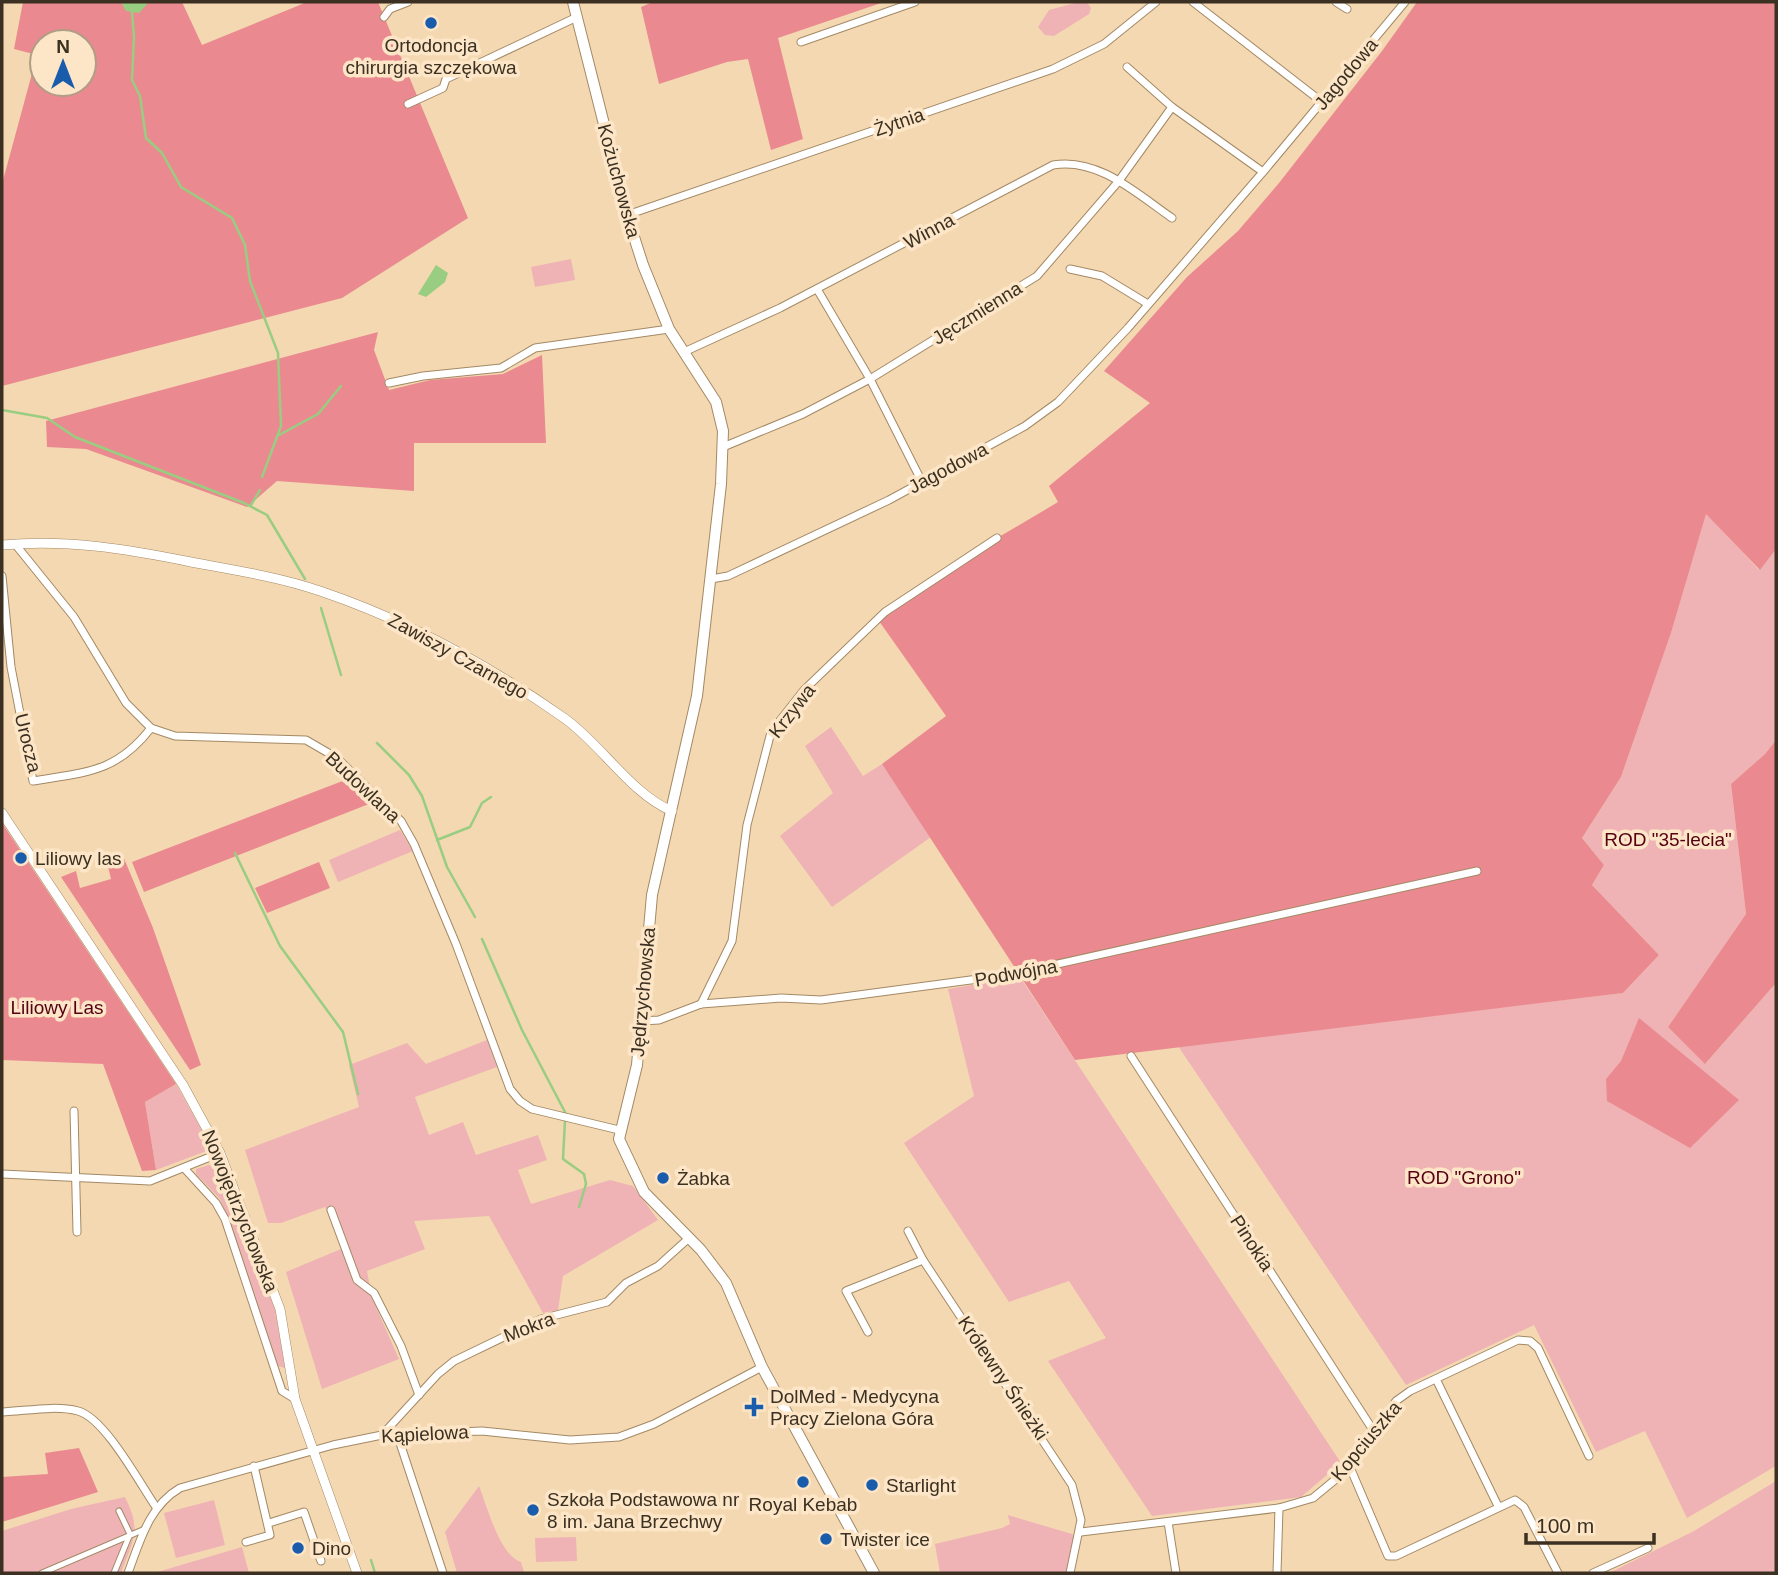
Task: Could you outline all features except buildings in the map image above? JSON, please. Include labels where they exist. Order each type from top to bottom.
[{"type":"main road","name":"Kożuchowska","points":[[573,2],[626,215],[652,290],[669,328],[684,352]]},
{"type":"main road","name":"Jędrzychowska","points":[[619,1130],[635,1072],[652,895],[695,715],[723,447],[722,420],[716,402],[684,352]]},
{"type":"main road","points":[[619,1130],[621,1146],[644,1192],[718,1271],[732,1293],[762,1367],[874,1573]]},
{"type":"street","points":[[384,17],[390,9],[408,2]]},
{"type":"street","points":[[802,41],[915,2]]},
{"type":"street","name":"Żytnia","points":[[626,215],[1053,69],[1104,44],[1156,2]]},
{"type":"street","points":[[1193,2],[1322,102]]},
{"type":"street","points":[[1336,2],[1346,9]]},
{"type":"street","name":"Jagodowa","points":[[711,579],[728,576],[796,545],[922,482],[1025,426],[1050,408],[1076,386],[1148,304],[1405,2]]},
{"type":"street","points":[[408,104],[443,88],[446,79],[577,17]]},
{"type":"street","points":[[1127,66],[1172,107],[1263,172]]},
{"type":"street","name":"Jęczmienna","points":[[723,447],[803,414],[870,379],[1037,276],[1118,182],[1172,107]]},
{"type":"street","name":"Winna","points":[[684,352],[867,264],[1053,165],[1080,164],[1118,182],[1172,218]]},
{"type":"street","points":[[1070,269],[1102,276],[1148,304]]},
{"type":"street","points":[[817,289],[870,379],[922,482]]},
{"type":"street","points":[[389,383],[423,376],[501,368],[536,348],[669,328]]},
{"type":"street","name":"Krzywa","points":[[701,1004],[732,941],[747,825],[771,732],[804,690],[885,612],[997,538]]},
{"type":"street","name":"Zawiszy Czarnego","points":[[2,545],[79,543],[137,551],[299,584],[383,615],[429,637],[564,718],[652,800],[672,811]]},
{"type":"street","points":[[15,544],[74,617],[126,703],[151,728]]},
{"type":"street","name":"Urocza","points":[[2,576],[11,667],[33,781],[100,769],[134,750],[151,728]]},
{"type":"street","name":"Budowlana","points":[[151,728],[175,736],[306,740],[337,758],[407,830],[456,944],[510,1089],[527,1107],[619,1130]]},
{"type":"street","name":"Nowojędrzychowska","points":[[2,813],[183,1085],[220,1153],[280,1309],[295,1399],[357,1573]]},
{"type":"street","name":"Podwójna","points":[[642,1021],[659,1020],[701,1004],[781,998],[821,1000],[1008,975],[1477,871]]},
{"type":"street","name":"Pinokia","points":[[1131,1056],[1373,1430]]},
{"type":"street","points":[[75,1111],[77,1232]]},
{"type":"street","points":[[2,1174],[150,1181],[220,1153]]},
{"type":"street","points":[[184,1168],[216,1203],[225,1219],[282,1391],[295,1399]]},
{"type":"street","points":[[331,1210],[357,1280],[374,1293],[401,1346],[419,1395]]},
{"type":"street","name":"Królewny Śnieżki","points":[[908,1231],[923,1260],[1062,1466],[1079,1504],[1081,1532]]},
{"type":"street","name":"Mokra","points":[[382,1435],[440,1372],[454,1361],[541,1319],[607,1302],[626,1283],[658,1266],[688,1238]]},
{"type":"street","points":[[867,1332],[846,1291],[923,1260]]},
{"type":"street","name":"Kopciuszka","points":[[1081,1532],[1279,1508],[1313,1498],[1349,1465],[1396,1401],[1518,1340],[1530,1341],[1538,1348],[1589,1456]]},
{"type":"street","name":"Kąpielowa","points":[[128,1573],[156,1507],[180,1488],[254,1466],[382,1435],[495,1432],[593,1441],[619,1437],[654,1424],[762,1367]]},
{"type":"street","points":[[1436,1379],[1498,1506]]},
{"type":"street","points":[[2,1412],[69,1410],[86,1414],[101,1427],[156,1507]]},
{"type":"street","points":[[397,1434],[443,1573]]},
{"type":"street","points":[[1349,1465],[1383,1550],[1392,1557],[1515,1500],[1524,1507],[1558,1573]]},
{"type":"street","points":[[246,1542],[270,1535],[254,1466]]},
{"type":"street","points":[[1277,1573],[1279,1508]]},
{"type":"street","points":[[114,1573],[130,1534],[120,1511]]},
{"type":"street","points":[[269,1523],[304,1512],[321,1561]]},
{"type":"street","points":[[1168,1522],[1176,1573]]},
{"type":"street","points":[[42,1573],[145,1530]]},
{"type":"street","points":[[1070,1573],[1081,1532]]},
{"type":"street","points":[[1592,1573],[1648,1548]]},
{"type":"green space","points":[[23,2],[182,2],[202,45],[307,2],[378,2],[468,218],[342,298],[2,386],[2,184],[28,88],[28,98],[98,98],[98,28],[28,28],[28,53],[14,49]]},
{"type":"green space","points":[[653,2],[884,2],[778,38],[803,139],[771,150],[748,59],[727,62],[659,84],[641,7]]},
{"type":"green space","points":[[1087,2],[1091,8],[1089,14],[1054,36],[1045,35],[1038,27],[1049,10]]},
{"type":"green space","points":[[1417,2],[1776,2],[1776,549],[1760,570],[1706,514],[1671,633],[1621,777],[1582,838],[1604,865],[1592,885],[1659,955],[1623,993],[1075,1060],[882,764],[946,716],[879,621],[942,572],[1058,502],[1049,486],[1150,403],[1104,371],[1187,277],[1238,231],[1279,183]]},
{"type":"green space","points":[[571,259],[575,280],[535,287],[531,267]]},
{"type":"green space","points":[[378,332],[374,350],[389,390],[430,380],[503,374],[542,355],[546,443],[414,443],[414,491],[277,481],[247,507],[86,449],[47,447],[46,421]]},
{"type":"green space","name":"ROD \"Grono\"","points":[[1706,513],[1759,570],[1776,549],[1776,740],[1765,754],[1731,784],[1746,914],[1668,1027],[1706,1063],[1776,983],[1776,1466],[1687,1518],[1645,1431],[1596,1452],[1534,1325],[1406,1385],[1178,1046],[1623,993],[1659,955],[1592,885],[1604,865],[1582,838],[1621,777],[1671,633]]},
{"type":"green space","points":[[831,727],[863,776],[882,764],[931,837],[832,907],[780,836],[833,793],[805,746]]},
{"type":"green space","points":[[1776,740],[1776,983],[1705,1064],[1668,1027],[1746,914],[1731,784],[1765,754]]},
{"type":"green space","points":[[353,777],[374,802],[144,892],[132,862]]},
{"type":"green space","name":"Liliowy Las","points":[[2,823],[176,1084],[145,1102],[156,1170],[142,1171],[103,1064],[2,1060]]},
{"type":"green space","points":[[400,830],[413,851],[338,882],[329,860]]},
{"type":"green space","points":[[123,856],[153,928],[201,1065],[190,1070],[61,877],[76,871],[80,888],[111,879],[107,862]]},
{"type":"green space","points":[[319,862],[330,888],[267,913],[255,888]]},
{"type":"green space","points":[[1020,977],[1341,1463],[1301,1497],[1152,1516],[1048,1361],[1106,1338],[1069,1281],[1009,1302],[904,1143],[974,1096],[948,989]]},
{"type":"green space","points":[[1639,1018],[1739,1100],[1690,1148],[1607,1101],[1606,1079],[1621,1061]]},
{"type":"green space","points":[[487,1040],[497,1067],[415,1097],[429,1135],[463,1122],[476,1155],[538,1135],[547,1160],[518,1170],[531,1204],[610,1180],[633,1186],[658,1220],[563,1276],[558,1310],[543,1313],[489,1216],[414,1221],[425,1249],[367,1271],[372,1298],[399,1359],[322,1389],[286,1272],[341,1249],[325,1207],[281,1223],[268,1223],[245,1150],[359,1107],[349,1065],[407,1043],[426,1064]]},
{"type":"green space","points":[[176,1084],[210,1145],[209,1150],[156,1170],[145,1102]]},
{"type":"green space","points":[[209,1165],[220,1170],[244,1247],[261,1272],[275,1310],[285,1368],[278,1366],[220,1199],[196,1174],[196,1169]]},
{"type":"green space","points":[[79,1448],[98,1492],[2,1522],[2,1477],[48,1474],[45,1453]]},
{"type":"green space","points":[[1776,1481],[1776,1573],[1609,1573],[1694,1531]]},
{"type":"green space","points":[[479,1486],[501,1541],[513,1558],[521,1562],[524,1572],[457,1573],[445,1532]]},
{"type":"green space","points":[[125,1497],[133,1519],[134,1535],[121,1573],[2,1573],[2,1531],[71,1509]]},
{"type":"green space","points":[[214,1500],[225,1545],[176,1558],[164,1513]]},
{"type":"green space","points":[[1008,1515],[1072,1534],[1076,1539],[1067,1573],[940,1573],[935,1544],[1002,1528],[1010,1524]]},
{"type":"green space","points":[[576,1537],[577,1561],[536,1562],[535,1538]]},
{"type":"green space","points":[[242,1547],[249,1573],[154,1573]]},
{"type":"shaded area","points":[[121,2],[149,2],[139,13],[126,11]]},
{"type":"shaded area","points":[[436,265],[448,273],[445,282],[426,297],[418,294]]},
{"type":"waterway","points":[[132,12],[132,80],[140,96],[146,138],[162,153],[181,187],[232,218],[245,245],[250,281],[278,353],[281,426],[262,477]]},
{"type":"waterway","points":[[279,435],[318,414],[341,386]]},
{"type":"waterway","points":[[2,410],[47,418],[75,437],[244,503],[267,515],[305,579]]},
{"type":"waterway","points":[[251,505],[260,490]]},
{"type":"waterway","points":[[321,608],[341,675]]},
{"type":"waterway","points":[[377,743],[409,775],[422,796],[447,867],[475,917]]},
{"type":"waterway","points":[[437,840],[470,827],[482,803],[491,797]]},
{"type":"waterway","points":[[235,853],[280,946],[343,1032],[358,1094]]},
{"type":"waterway","points":[[482,939],[522,1030],[566,1114]]},
{"type":"waterway","points":[[565,1120],[563,1159],[584,1174],[586,1184],[579,1207]]},
{"type":"waterway","points":[[371,1560],[375,1573]]},
{"type":"place","name":"Ortodoncja chirurgia szczękowa","points":[[431,23]]},
{"type":"place","name":"Liliowy las","points":[[21,858]]},
{"type":"place","name":"Żabka","points":[[663,1178]]},
{"type":"place","name":"DolMed - Medycyna Pracy Zielona Góra","points":[[754,1407]]},
{"type":"place","name":"Royal Kebab","points":[[803,1482]]},
{"type":"place","name":"Starlight","points":[[872,1485]]},
{"type":"place","name":"Szkoła Podstawowa nr 8 im. Jana Brzechwy","points":[[533,1510]]},
{"type":"place","name":"Twister ice","points":[[826,1539]]},
{"type":"place","name":"Dino","points":[[298,1548]]},
{"type":"park label","name":"ROD \"35-lecia\"","points":[[1668,839]]}]
